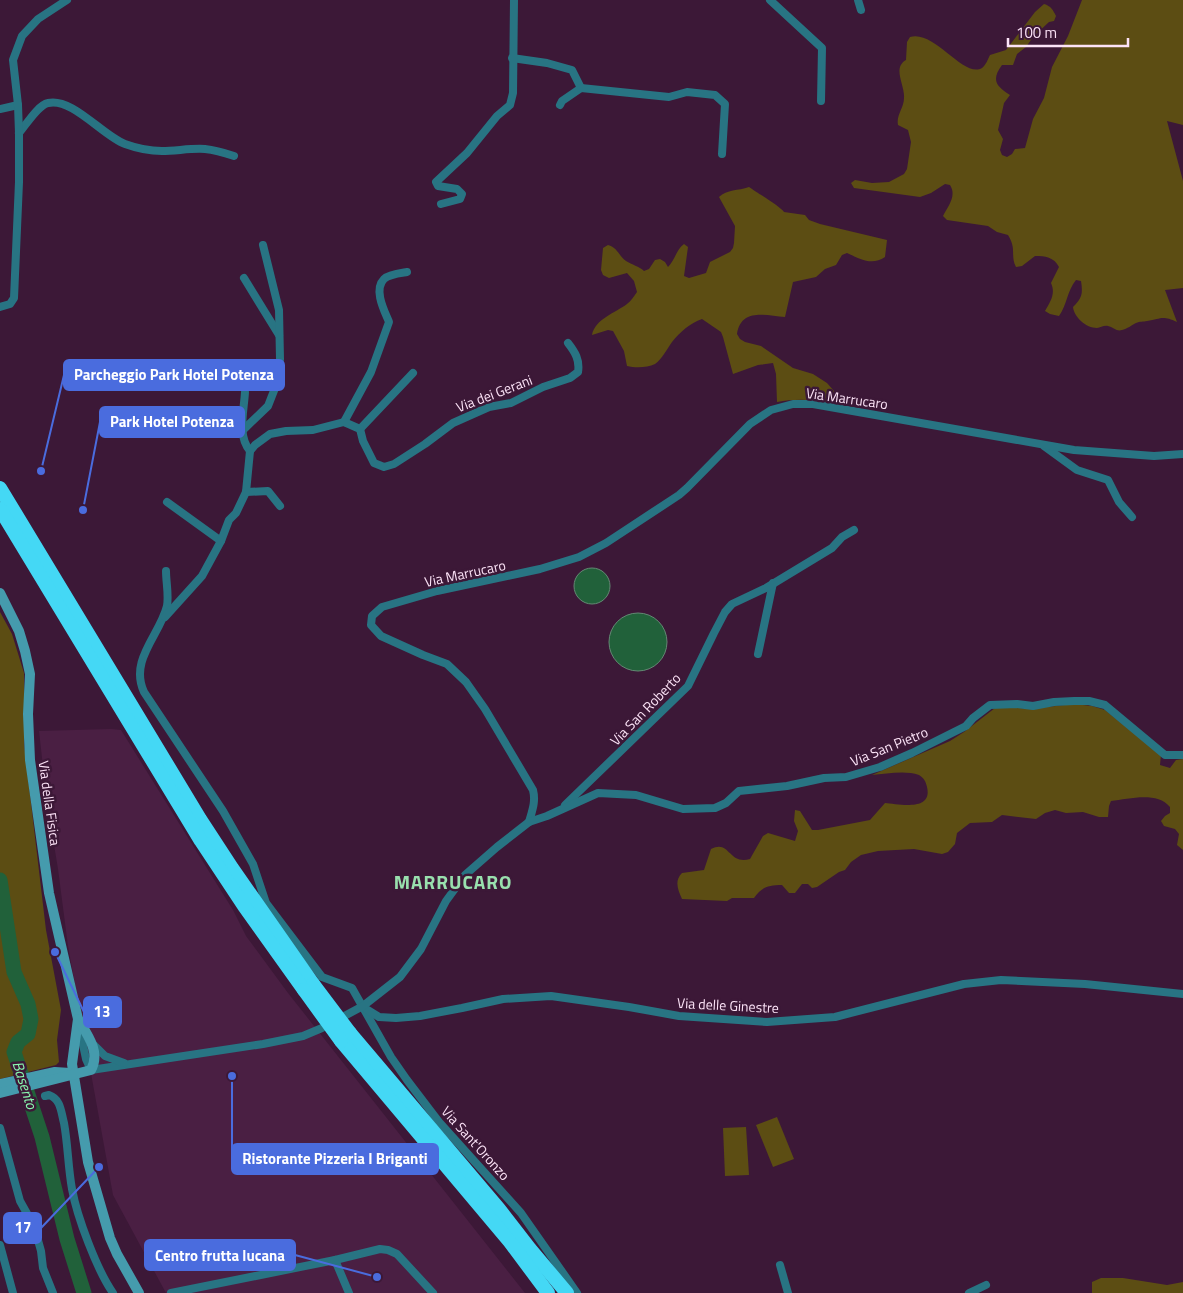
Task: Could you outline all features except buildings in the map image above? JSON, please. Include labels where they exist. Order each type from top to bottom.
[{"type":"highway","points":[[0,488],[200,819],[309,987]]},
{"type":"highway","points":[[0,509],[202,841],[244,906],[510,1242],[548,1293]]},
{"type":"highway","points":[[346,1037],[500,1208],[530,1249],[567,1293]]},
{"type":"street","points":[[0,307],[10,304],[14,298],[19,182],[19,132],[13,60],[22,36],[38,19],[67,0]]},
{"type":"street","points":[[441,204],[460,199],[462,194],[457,189],[437,185],[436,182],[467,153],[497,116],[510,105],[512,58],[515,40],[514,0]]},
{"type":"street","points":[[770,0],[822,48],[821,101]]},
{"type":"street","points":[[858,0],[861,10]]},
{"type":"street","points":[[512,58],[548,63],[572,70],[581,88]]},
{"type":"street","points":[[560,105],[562,101],[581,88],[668,98],[687,92],[715,95],[724,104],[722,154]]},
{"type":"street","points":[[19,132],[41,107],[48,103],[59,103],[88,119],[123,144],[161,151],[203,149],[234,156]]},
{"type":"street","points":[[0,109],[18,105]]},
{"type":"street","points":[[242,431],[268,406],[277,383],[280,359],[279,310],[263,245]]},
{"type":"street","points":[[344,422],[371,372],[390,322],[380,298],[380,287],[384,279],[408,272]]},
{"type":"street","points":[[244,278],[279,334]]},
{"type":"street","name":"Via dei Gerani","points":[[360,429],[363,441],[374,463],[384,467],[394,464],[453,423],[489,407],[511,403],[543,387],[570,378],[578,372],[579,363],[568,343]]},
{"type":"street","points":[[162,620],[202,576],[221,541],[229,520],[236,513],[246,492],[250,451],[255,445],[270,434],[286,431],[313,430],[344,422],[360,429],[413,373]]},
{"type":"street","points":[[246,392],[242,431],[244,444],[250,451]]},
{"type":"street","name":"Via Marrucaro","points":[[529,822],[535,797],[533,790],[485,709],[466,682],[447,664],[381,636],[371,626],[372,616],[382,607],[437,591],[540,569],[586,554],[679,495],[750,424],[771,410],[782,406],[814,404],[1074,450],[1144,456],[1183,454]]},
{"type":"street","name":"Via Marrucaro","points":[[1042,445],[1077,470],[1108,480],[1118,502],[1132,517]]},
{"type":"street","points":[[246,492],[268,491],[280,506]]},
{"type":"street","points":[[166,502],[221,541]]},
{"type":"street","name":"Via San Roberto","points":[[560,810],[688,686],[722,619],[732,604],[773,583],[832,548],[842,537],[854,530]]},
{"type":"street","points":[[162,620],[167,604],[166,571]]},
{"type":"street","points":[[758,654],[773,583]]},
{"type":"street","name":"Via della Fisica","points":[[0,593],[19,631],[30,674],[28,714],[30,760],[49,893],[78,1019],[92,1043],[95,1058],[91,1070]]},
{"type":"street","name":"Via Sant'Oronzo","points":[[162,620],[146,650],[139,670],[139,682],[223,811],[253,864],[266,902],[322,977],[352,988],[391,1057],[407,1080],[439,1122],[521,1212],[577,1293]]},
{"type":"street","name":"Via San Pietro","points":[[529,822],[598,793],[636,795],[683,809],[715,808],[726,803],[739,791],[787,786],[824,778],[846,777],[912,753],[966,726],[990,705],[1017,704],[1033,706],[1074,701],[1089,701],[1105,705],[1165,755],[1183,755]]},
{"type":"street","points":[[0,1090],[56,1076],[262,1044],[303,1036],[322,1028],[363,1006],[400,977],[421,949],[446,901],[465,875],[509,836],[529,822]]},
{"type":"street","name":"Via delle Ginestre","points":[[363,1006],[379,1017],[396,1018],[420,1016],[503,999],[551,996],[629,1006],[679,1016],[767,1022],[835,1017],[964,984],[1001,980],[1086,984],[1183,994]]},
{"type":"street","points":[[78,1019],[86,1058],[91,1070]]},
{"type":"street","name":"Via della Fisica","points":[[78,1019],[72,1064],[87,1153],[102,1214],[117,1254],[139,1293]]},
{"type":"street","points":[[92,1043],[105,1056],[125,1064]]},
{"type":"street","points":[[45,1096],[48,1094],[54,1097],[60,1105],[72,1190],[82,1223],[104,1281],[113,1293]]},
{"type":"street","points":[[0,1128],[20,1201],[34,1226],[44,1268],[53,1293]]},
{"type":"street","points":[[0,1245],[13,1293]]},
{"type":"street","points":[[170,1293],[336,1260],[380,1249],[388,1250],[401,1258],[433,1293]]},
{"type":"street","points":[[336,1260],[349,1293]]},
{"type":"street","points":[[780,1265],[788,1293]]},
{"type":"street","points":[[969,1293],[986,1285]]},
{"type":"shaded area","points":[[1082,0],[1183,0],[1183,125],[1167,121],[1183,181],[1183,288],[1165,290],[1177,322],[1162,318],[1137,322],[1126,329],[1120,330],[1108,326],[1093,328],[1078,318],[1074,311],[1073,307],[1082,293],[1081,281],[1076,280],[1059,316],[1050,314],[1045,311],[1053,294],[1051,283],[1059,267],[1055,261],[1042,256],[1035,256],[1022,266],[1016,267],[1011,240],[1008,235],[997,232],[988,226],[947,220],[943,216],[953,193],[950,185],[945,184],[931,193],[920,197],[854,188],[851,183],[855,180],[872,183],[889,182],[904,174],[907,169],[911,142],[908,130],[898,125],[904,98],[899,72],[902,63],[906,60],[907,42],[910,37],[919,36],[929,40],[967,67],[982,68],[990,55],[1006,50],[1035,12],[1044,4],[1054,12],[1056,16],[1054,21],[1049,22],[1017,54],[1013,65],[1002,65],[996,79],[998,86],[1010,95],[1004,103],[998,130],[1003,139],[1000,150],[1002,155],[1007,157],[1015,149],[1025,148],[1033,119],[1044,98],[1052,67],[1068,36]]},
{"type":"shaded area","points":[[749,187],[784,212],[805,215],[809,220],[820,224],[887,240],[885,257],[880,260],[866,261],[847,253],[842,255],[836,265],[825,269],[816,277],[793,282],[785,317],[755,315],[743,320],[739,326],[737,334],[740,339],[761,346],[793,368],[813,374],[827,383],[841,399],[840,404],[809,400],[777,402],[776,374],[773,363],[758,365],[733,374],[721,332],[702,319],[682,331],[658,362],[645,367],[627,366],[624,351],[613,331],[608,330],[592,335],[594,329],[601,321],[627,304],[637,292],[634,281],[627,273],[609,278],[603,275],[601,270],[603,248],[608,245],[611,246],[626,261],[644,271],[649,269],[655,260],[660,259],[668,267],[684,244],[688,247],[684,276],[689,278],[706,273],[710,262],[730,252],[734,243],[735,226],[719,197],[729,191]]},
{"type":"shaded area","points":[[592,568],[604,574],[610,586],[604,598],[592,604],[580,598],[574,586],[580,574]]},
{"type":"shaded area","points":[[0,612],[12,634],[24,673],[24,744],[46,930],[61,1010],[57,1040],[59,1062],[56,1065],[0,1079]]},
{"type":"shaded area","points":[[632,613],[644,613],[659,621],[667,636],[667,648],[659,663],[644,671],[632,671],[617,663],[609,648],[609,636],[617,621]]},
{"type":"shaded area","points":[[1074,704],[1105,710],[1161,755],[1160,765],[1170,768],[1176,760],[1183,759],[1183,850],[1177,845],[1179,834],[1175,829],[1164,826],[1161,821],[1170,813],[1170,807],[1158,799],[1142,797],[1111,801],[1108,817],[1099,817],[1083,812],[1066,813],[1055,810],[1045,813],[1036,819],[1002,815],[992,822],[970,823],[957,833],[955,844],[948,852],[942,854],[914,849],[878,851],[861,855],[851,862],[845,870],[817,887],[812,888],[808,884],[802,884],[795,893],[789,893],[782,885],[777,885],[763,889],[754,898],[732,898],[727,901],[682,899],[679,892],[678,879],[682,873],[704,870],[711,849],[722,847],[737,859],[743,860],[750,859],[763,836],[768,833],[795,841],[798,831],[794,821],[795,810],[800,811],[812,830],[818,830],[870,820],[885,803],[913,805],[920,803],[925,800],[927,787],[919,775],[902,773],[872,775],[950,741],[995,708],[1005,706],[1028,709]]},
{"type":"shaded area","points":[[121,730],[233,910],[246,936],[288,993],[525,1293],[166,1293],[113,1195],[68,946],[47,802],[39,731]]},
{"type":"shaded area","points":[[777,1117],[794,1159],[773,1167],[756,1125]]},
{"type":"shaded area","points":[[746,1127],[749,1175],[725,1176],[723,1128]]},
{"type":"shaded area","points":[[1101,1278],[1123,1278],[1167,1285],[1183,1282],[1183,1293],[1092,1293],[1092,1282]]},
{"type":"waterway","name":"Basento","points":[[0,880],[14,972],[28,1004],[31,1019],[28,1034],[18,1042],[14,1052],[42,1137],[67,1239],[84,1293]]},
{"type":"place","name":"Parcheggio Park Hotel Potenza","points":[[41,471]]},
{"type":"place","name":"Park Hotel Potenza","points":[[83,510]]},
{"type":"place","name":"13","points":[[55,952]]},
{"type":"place","name":"Ristorante Pizzeria I Briganti","points":[[232,1076]]},
{"type":"place","name":"17","points":[[99,1167]]},
{"type":"place","name":"Centro frutta lucana","points":[[377,1277]]},
{"type":"district","name":"MARRUCARO","points":[[453,881]]}]
